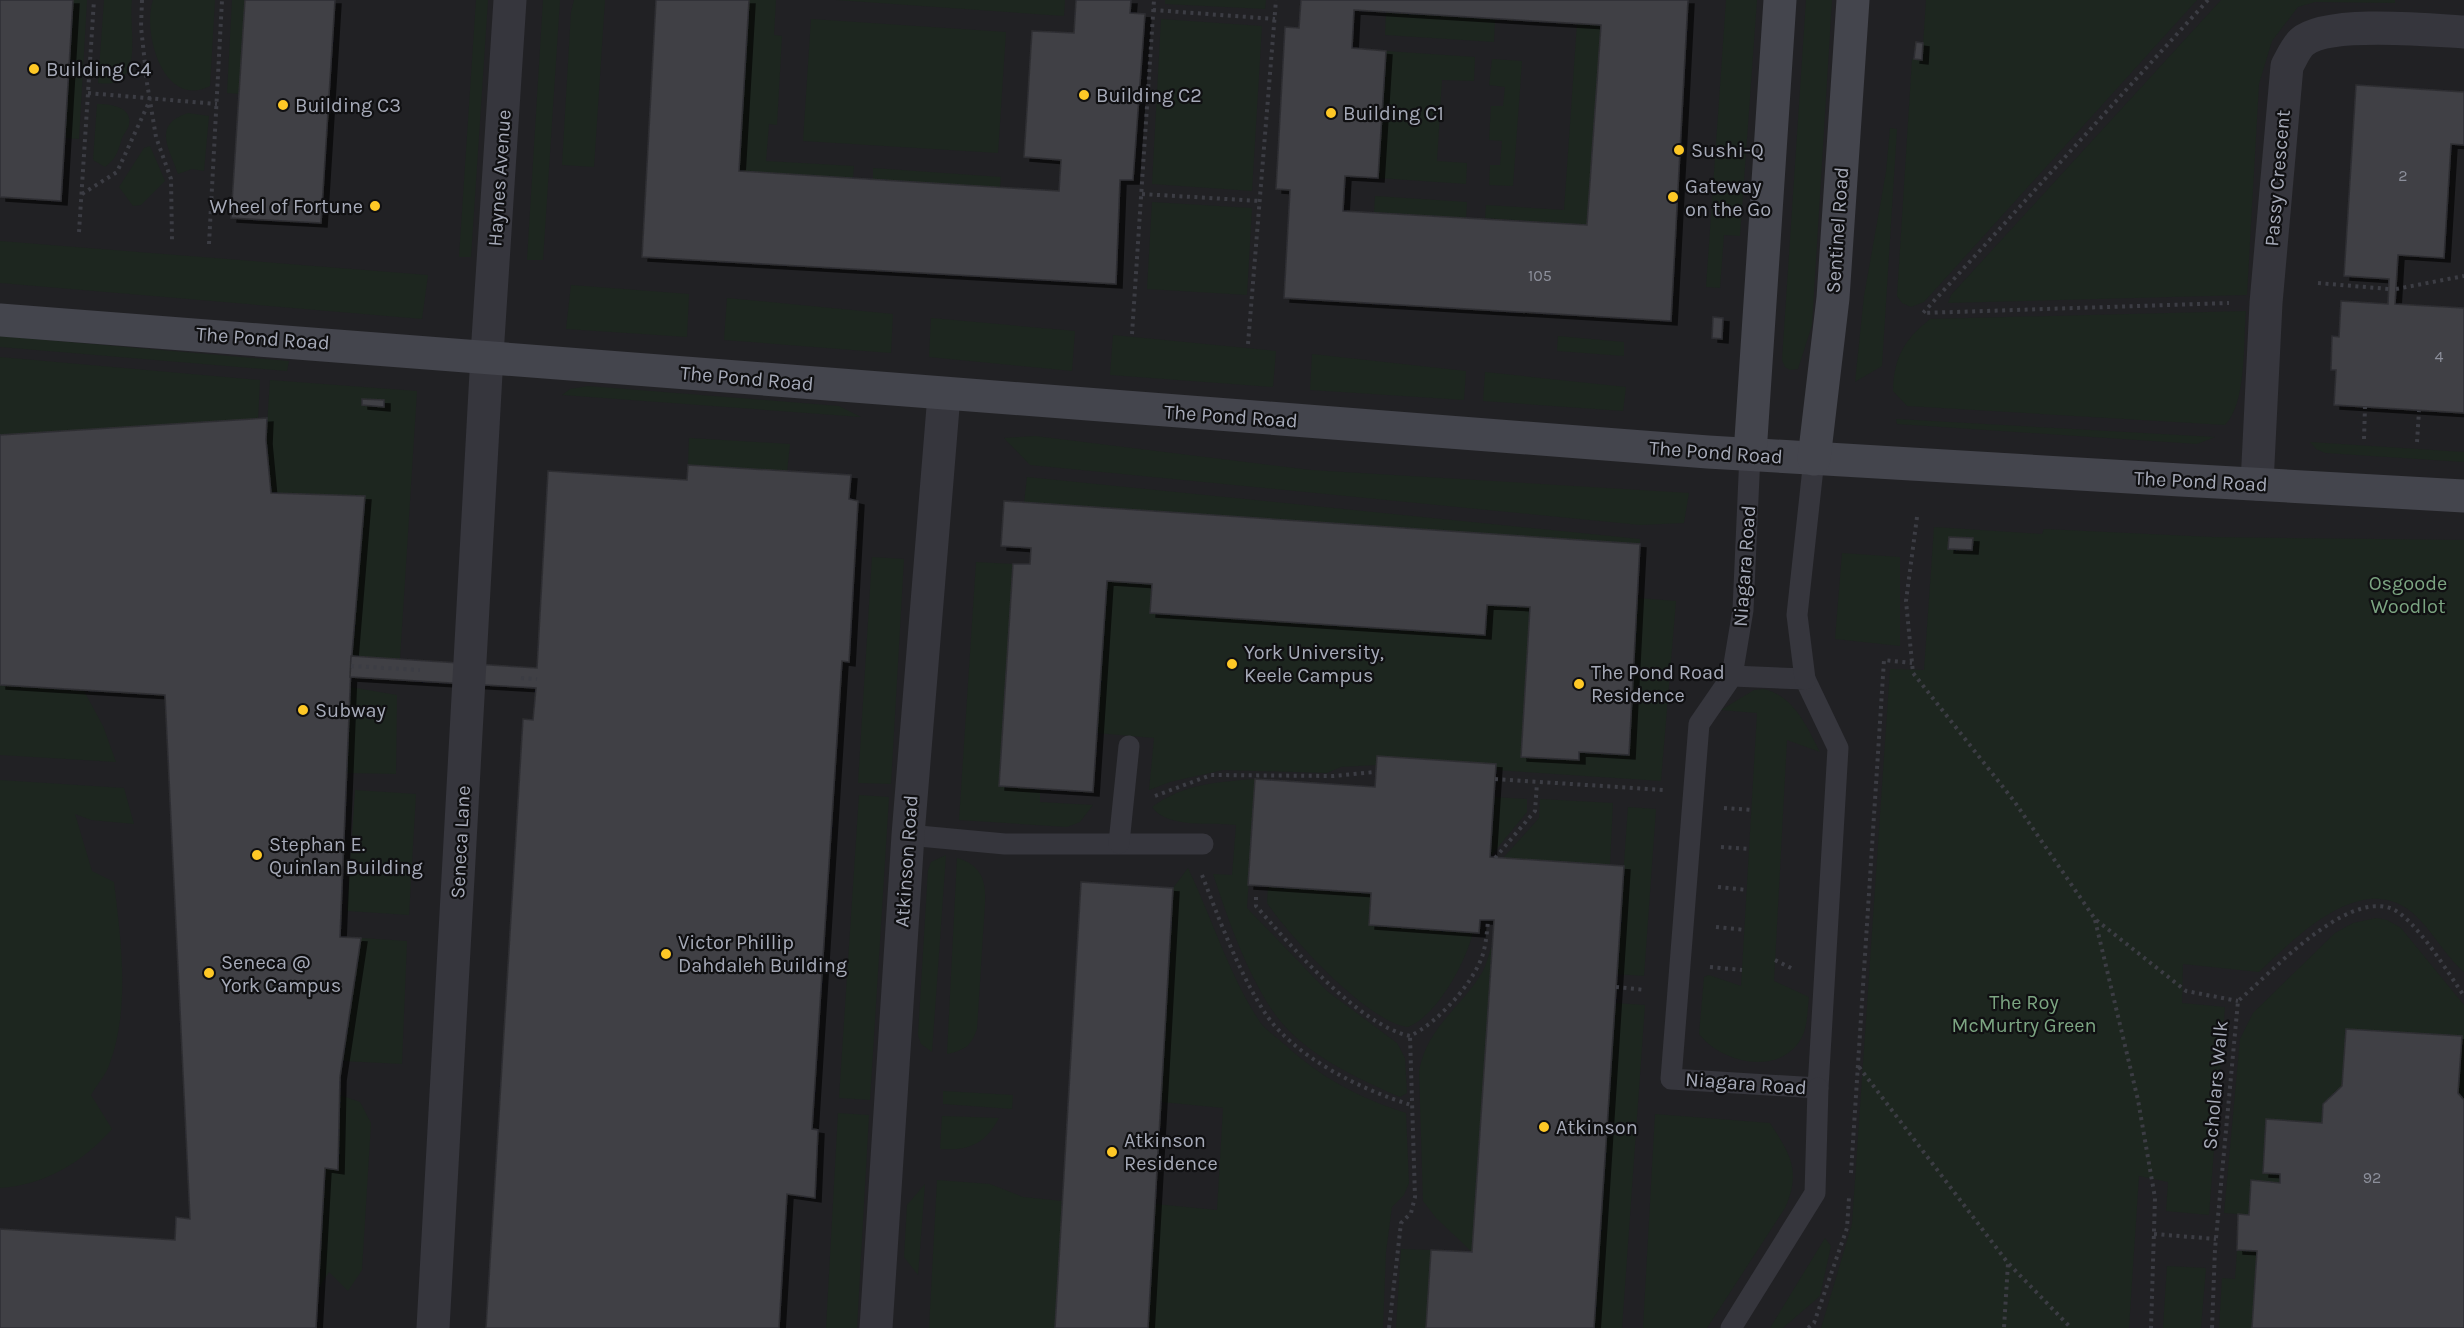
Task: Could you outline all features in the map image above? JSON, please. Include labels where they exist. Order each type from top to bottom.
[{"type":"street","name":"Haynes Avenue","points":[[487,355],[510,0]]},
{"type":"street","points":[[1750,454],[1780,0]]},
{"type":"street","name":"Sentinel Road","points":[[1814,459],[1833,298],[1853,0]]},
{"type":"street","name":"Passy Crescent","points":[[2257,484],[2266,303],[2287,66],[2302,42],[2329,30],[2407,28],[2464,32]]},
{"type":"street","name":"The Pond Road","points":[[0,320],[487,355],[944,395],[1814,459],[2464,496]]},
{"type":"street","name":"Seneca Lane","points":[[433,1328],[487,355]]},
{"type":"street","name":"Atkinson Road","points":[[876,1328],[908,835],[944,395]]},
{"type":"lane","name":"Niagara Road","points":[[1750,454],[1743,610],[1732,676],[1699,724],[1671,1079],[1818,1088],[1838,748],[1805,679],[1797,615],[1814,459]]},
{"type":"lane","points":[[1732,676],[1805,679]]},
{"type":"lane","points":[[1119,843],[1130,746]]},
{"type":"lane","points":[[908,835],[1005,844],[1196,844]]},
{"type":"lane","points":[[1731,1328],[1815,1193],[1818,1088]]},
{"type":"path","points":[[79,231],[94,0]]},
{"type":"path","points":[[142,0],[141,27],[156,137],[171,179],[172,240]]},
{"type":"path","points":[[209,244],[222,0]]},
{"type":"path","points":[[1132,334],[1154,0]]},
{"type":"path","points":[[1248,345],[1276,0]]},
{"type":"path","points":[[2208,0],[1923,313],[2233,303]]},
{"type":"path","points":[[1153,10],[1275,19]]},
{"type":"path","points":[[88,93],[217,104]]},
{"type":"path","points":[[82,194],[117,172],[150,99]]},
{"type":"path","points":[[1142,194],[1260,201]]},
{"type":"path","points":[[2396,289],[2464,276]]},
{"type":"path","points":[[2318,283],[2389,289]]},
{"type":"path","points":[[2364,439],[2365,407]]},
{"type":"path","points":[[2417,442],[2419,411]]},
{"type":"path","points":[[1917,517],[1906,601],[1913,673],[2014,801],[2095,919],[2186,991],[2238,1001]]},
{"type":"path","points":[[1850,1182],[1884,660],[1912,663]]},
{"type":"path","points":[[351,666],[420,670]]},
{"type":"path","points":[[521,678],[537,679]]},
{"type":"path","points":[[1123,809],[1211,775],[1334,776],[1376,772]]},
{"type":"path","points":[[1495,779],[1694,793]]},
{"type":"path","points":[[1495,858],[1534,811],[1537,783]]},
{"type":"path","points":[[1718,807],[1752,810]]},
{"type":"path","points":[[1196,844],[1242,970],[1266,1014],[1288,1038],[1334,1071],[1385,1097],[1411,1105]]},
{"type":"path","points":[[1714,846],[1749,849]]},
{"type":"path","points":[[1711,886],[1747,890]]},
{"type":"path","points":[[1256,897],[1256,906],[1312,969],[1375,1021],[1393,1033],[1410,1036],[1437,1019],[1474,974],[1485,947],[1488,920]]},
{"type":"path","name":"Scholars Walk","points":[[2212,1328],[2216,1239],[2238,1001],[2342,914],[2366,907],[2391,908],[2415,926],[2464,996]]},
{"type":"path","points":[[2095,919],[2138,1100],[2155,1198],[2151,1328]]},
{"type":"path","points":[[1708,927],[1745,930]]},
{"type":"path","points":[[1707,966],[1742,970]]},
{"type":"path","points":[[1616,987],[1652,990]]},
{"type":"path","points":[[1389,1328],[1395,1254],[1401,1223],[1411,1213],[1415,1197],[1410,1036]]},
{"type":"path","points":[[1818,1088],[1858,1066]]},
{"type":"path","points":[[1858,1066],[2008,1263],[2071,1328]]},
{"type":"path","points":[[1808,1328],[1814,1323],[1847,1228],[1849,1194]]},
{"type":"path","points":[[2154,1234],[2216,1239]]},
{"type":"path","points":[[2004,1328],[2008,1263]]},
{"type":"shaded area","name":"York University, Keele Campus","points":[[0,0],[2464,0],[2464,1328],[0,1328]]},
{"type":"green space","points":[[73,0],[87,0],[79,139],[65,138]]},
{"type":"green space","points":[[104,0],[132,0],[132,55],[129,68],[123,77],[113,83],[98,83]]},
{"type":"green space","points":[[153,0],[215,0],[210,86],[194,91],[180,87],[168,78],[154,48],[150,14]]},
{"type":"green space","points":[[232,0],[245,0],[240,94],[227,93]]},
{"type":"green space","points":[[476,0],[488,0],[471,257],[459,257]]},
{"type":"green space","points":[[543,0],[560,0],[543,260],[527,260]]},
{"type":"green space","points":[[574,0],[605,0],[594,167],[562,165],[571,12]]},
{"type":"green space","points":[[749,0],[776,0],[774,35],[782,36],[777,125],[769,124],[766,161],[854,166],[853,178],[739,171]]},
{"type":"green space","points":[[836,0],[1065,0],[1064,16]]},
{"type":"green space","points":[[1165,0],[1266,0],[1265,9],[1165,4]]},
{"type":"green space","points":[[1726,0],[1757,0],[1740,236],[1724,235],[1720,288],[1706,287]]},
{"type":"green space","points":[[1806,0],[1832,0],[1812,325],[1798,369],[1790,370],[1785,367],[1782,360]]},
{"type":"green space","points":[[1926,0],[2197,0],[1924,302],[1911,307],[1902,303],[1897,296],[1912,59],[1922,59]]},
{"type":"green space","points":[[2221,0],[2395,0],[2395,3],[2315,2],[2298,7],[2272,41],[2259,84],[2247,295],[1948,303],[1951,295]]},
{"type":"green space","points":[[1386,12],[1495,19],[1494,42],[1385,35]]},
{"type":"green space","points":[[811,19],[1006,32],[998,153],[803,141]]},
{"type":"green space","points":[[1161,19],[1262,26],[1252,191],[1152,184]]},
{"type":"green space","points":[[1577,23],[1601,25],[1587,225],[1485,218],[1486,205],[1564,210]]},
{"type":"green space","points":[[1386,51],[1475,57],[1474,81],[1442,80],[1437,161],[1467,163],[1466,184],[1378,178]]},
{"type":"green space","points":[[1492,59],[1522,61],[1513,186],[1489,185],[1490,165],[1500,165],[1502,141],[1489,140],[1491,106],[1503,106],[1505,87],[1489,85]]},
{"type":"green space","points":[[97,104],[119,107],[124,110],[129,119],[128,127],[116,154],[105,167],[93,160]]},
{"type":"green space","points":[[188,113],[209,116],[204,171],[192,169],[178,174],[166,138],[167,130],[177,118]]},
{"type":"green space","points":[[1890,128],[1897,129],[1882,366],[1855,382],[1864,296],[1886,172]]},
{"type":"green space","points":[[150,146],[165,181],[141,205],[133,206],[119,187],[144,148]]},
{"type":"green space","points":[[873,168],[1001,177],[1000,188],[873,179]]},
{"type":"green space","points":[[1375,196],[1467,202],[1466,218],[1374,212]]},
{"type":"green space","points":[[1152,202],[1252,208],[1247,295],[1147,289]]},
{"type":"green space","points":[[0,241],[428,275],[422,319],[0,283]]},
{"type":"green space","points":[[571,285],[689,294],[687,337],[566,329]]},
{"type":"green space","points":[[727,298],[893,314],[891,353],[724,340]]},
{"type":"green space","points":[[2246,311],[2241,388],[2232,415],[2225,425],[1907,406],[1893,391],[1896,368],[1902,350],[1913,334],[1930,319]]},
{"type":"green space","points":[[931,318],[1075,331],[1072,371],[929,357]]},
{"type":"green space","points":[[1113,335],[1276,351],[1273,387],[1110,375]]},
{"type":"green space","points":[[0,336],[289,361],[287,371],[0,347]]},
{"type":"green space","points":[[1558,336],[1624,342],[1624,356],[1557,351]]},
{"type":"green space","points":[[1312,354],[1466,371],[1464,400],[1310,390]]},
{"type":"green space","points":[[0,357],[260,380],[258,420],[0,435]]},
{"type":"green space","points":[[1485,372],[1626,387],[1623,411],[1483,401]]},
{"type":"green space","points":[[270,380],[417,391],[400,659],[351,656],[271,493],[266,440]]},
{"type":"green space","points":[[588,386],[839,406],[861,417],[562,395],[570,389]]},
{"type":"green space","points":[[1896,419],[2215,437],[2197,444],[1897,424]]},
{"type":"green space","points":[[1035,436],[1311,470],[1689,493],[1684,523],[1640,525],[1030,465],[1004,438]]},
{"type":"green space","points":[[689,438],[790,444],[787,472],[688,465]]},
{"type":"green space","points":[[2310,442],[2464,452],[2464,462],[2325,453],[2316,449]]},
{"type":"green space","points":[[1027,477],[1640,539],[1640,544],[1024,503]]},
{"type":"green space","name":"The Roy McMurtry Green","points":[[1934,527],[2042,534],[2044,529],[2212,537],[2464,540],[2464,972],[2424,924],[2409,910],[2389,900],[2369,899],[2348,904],[2308,928],[2259,972],[2183,964],[2182,1003],[2225,1007],[2209,1215],[2166,1211],[2168,1182],[2139,1176],[2129,1328],[1821,1328],[1852,1224],[1890,669],[1924,670]]},
{"type":"green space","points":[[1842,553],[1900,557],[1900,646],[1835,639]]},
{"type":"green space","points":[[872,557],[904,559],[891,784],[858,783]]},
{"type":"green space","points":[[976,562],[1013,564],[999,786],[1040,789],[1040,802],[1093,805],[1080,822],[1067,827],[959,820]]},
{"type":"green space","points":[[1107,581],[1152,584],[1151,613],[1484,635],[1487,605],[1530,607],[1521,757],[1578,760],[1579,752],[1629,754],[1638,598],[1676,601],[1661,781],[1495,770],[1495,764],[1377,756],[1376,765],[1341,767],[1327,773],[1223,770],[1170,782],[1149,790],[1154,738],[1097,733]]},
{"type":"green space","points":[[0,685],[84,691],[103,726],[116,762],[0,755]]},
{"type":"green space","points":[[350,687],[397,695],[396,774],[345,773]]},
{"type":"green space","points":[[1764,689],[1784,698],[1791,705],[1820,752],[1787,740],[1774,981],[1809,997],[1806,1026],[1799,1042],[1789,1053],[1763,1062],[1734,1058],[1720,1052],[1699,1034],[1704,977],[1709,975],[1741,986],[1757,713],[1721,710],[1754,690]]},
{"type":"green space","points":[[1255,779],[1247,908],[1327,991],[1397,1043],[1405,1058],[1407,1093],[1400,1097],[1347,1072],[1313,1051],[1284,1025],[1262,994],[1238,944],[1213,874],[1232,875],[1236,825],[1179,822],[1159,814],[1152,807],[1188,789],[1214,783]]},
{"type":"green space","points":[[0,780],[124,788],[134,824],[91,820],[75,814],[92,871],[114,882],[117,905],[122,976],[120,1023],[108,1068],[91,1095],[112,1129],[89,1152],[62,1170],[32,1182],[0,1188]]},
{"type":"green space","points":[[355,790],[416,794],[409,915],[347,911]]},
{"type":"green space","points":[[859,795],[889,797],[870,1100],[839,1098]]},
{"type":"green space","points":[[1494,797],[1527,799],[1527,812],[1490,857]]},
{"type":"green space","points":[[1540,799],[1613,803],[1610,865],[1503,858],[1539,818]]},
{"type":"green space","points":[[1628,807],[1656,809],[1644,976],[1616,974]]},
{"type":"green space","points":[[946,855],[932,1052],[921,1044],[918,1035],[928,870],[931,862]]},
{"type":"green space","points":[[957,858],[977,869],[983,880],[985,903],[977,1029],[966,1046],[947,1054]]},
{"type":"green space","points":[[1188,868],[1230,966],[1262,1025],[1298,1056],[1326,1076],[1372,1101],[1406,1113],[1409,1183],[1404,1195],[1392,1207],[1386,1252],[1383,1328],[1148,1328],[1155,1204],[1217,1210],[1223,1108],[1161,1102],[1173,888]]},
{"type":"green space","points":[[1268,886],[1371,893],[1369,925],[1473,932],[1464,958],[1449,987],[1429,1012],[1408,1027],[1391,1022],[1351,995],[1311,956],[1267,903]]},
{"type":"green space","points":[[2376,918],[2387,920],[2401,928],[2464,1005],[2464,1100],[2458,1093],[2462,1036],[2342,1086],[2323,1104],[2322,1123],[2266,1120],[2263,1173],[2280,1174],[2280,1183],[2251,1180],[2249,1215],[2224,1213],[2240,1039],[2253,1013],[2335,933],[2353,923]]},
{"type":"green space","points":[[361,938],[407,941],[402,1064],[342,1061]]},
{"type":"green space","points":[[1492,945],[1472,1252],[1436,1218],[1423,1201],[1419,1071],[1430,1041],[1437,1029],[1474,985],[1486,965]]},
{"type":"green space","points":[[1615,1003],[1645,1005],[1622,1328],[1594,1328]]},
{"type":"green space","points":[[943,1091],[1013,1095],[1012,1109],[943,1104]]},
{"type":"green space","points":[[340,1095],[360,1102],[371,1123],[362,1270],[348,1291],[329,1272],[318,1289],[325,1168],[338,1169]]},
{"type":"green space","points":[[838,1113],[869,1115],[857,1328],[826,1328]]},
{"type":"green space","points":[[1655,1114],[1770,1123],[1788,1154],[1791,1164],[1792,1184],[1785,1208],[1707,1328],[1643,1328]]},
{"type":"green space","points":[[942,1116],[999,1118],[988,1134],[975,1144],[959,1149],[940,1149]]},
{"type":"green space","points":[[937,1180],[990,1184],[1023,1197],[1062,1201],[1055,1328],[929,1328]]},
{"type":"green space","points":[[925,1184],[918,1275],[904,1257],[907,1205]]},
{"type":"green space","points":[[1825,1238],[1831,1246],[1820,1296],[1783,1328],[1770,1328]]},
{"type":"green space","points":[[1401,1249],[1431,1250],[1426,1328],[1396,1328]]},
{"type":"green space","points":[[2237,1250],[2257,1251],[2252,1328],[2219,1328],[2222,1278],[2235,1279]]},
{"type":"green space","points":[[2167,1266],[2206,1268],[2201,1328],[2163,1328]]},
{"type":"building","name":"Building C4","points":[[0,0],[73,0],[61,201],[0,197]]},
{"type":"building","name":"Building C3","points":[[245,0],[335,0],[321,223],[231,218]]},
{"type":"building","name":"Building C2","points":[[656,0],[749,0],[739,171],[1059,191],[1061,160],[1024,157],[1032,31],[1074,33],[1076,0],[1131,0],[1130,13],[1145,14],[1133,180],[1120,180],[1116,284],[642,257]]},
{"type":"building","name":"Building C1","points":[[1301,0],[1688,0],[1671,321],[1284,298],[1290,190],[1276,189],[1285,27],[1299,28]],"holes":[[[1354,10],[1601,25],[1587,225],[1343,211],[1345,176],[1378,178],[1386,51],[1352,48]]]},
{"type":"building","points":[[1916,42],[1923,43],[1922,60],[1914,59]]},
{"type":"building","points":[[2356,85],[2464,92],[2464,145],[2451,144],[2444,258],[2398,255],[2395,304],[2464,308],[2464,413],[2334,405],[2336,370],[2331,370],[2332,336],[2339,337],[2341,301],[2388,304],[2389,279],[2344,276]]},
{"type":"building","points":[[1713,317],[1723,318],[1722,339],[1712,338]]},
{"type":"building","points":[[362,399],[384,400],[384,407],[362,405]]},
{"type":"building","name":"Stephan E. Quinlan Building","points":[[267,418],[266,440],[271,493],[365,496],[351,666],[340,937],[361,938],[340,1077],[338,1170],[325,1168],[316,1328],[0,1328],[0,1229],[175,1240],[176,1217],[190,1219],[165,695],[0,685],[0,435]]},
{"type":"building","name":"Victor Phillip Dahdaleh Building","points":[[688,465],[851,475],[849,499],[858,501],[849,662],[842,661],[812,1129],[818,1130],[815,1198],[787,1194],[779,1328],[486,1328],[523,719],[533,720],[536,688],[350,677],[351,656],[537,668],[548,471],[687,480]]},
{"type":"building","name":"The Pond Road Residence","points":[[1004,501],[1640,544],[1629,755],[1579,752],[1579,760],[1521,757],[1530,607],[1487,605],[1485,635],[1150,613],[1152,584],[1107,581],[1093,792],[999,786],[1013,564],[1030,564],[1031,548],[1001,546]]},
{"type":"building","points":[[1949,537],[1973,538],[1972,550],[1948,549]]},
{"type":"building","name":"Atkinson","points":[[1377,756],[1496,764],[1490,857],[1624,866],[1594,1328],[1426,1328],[1431,1250],[1472,1252],[1494,920],[1480,920],[1479,933],[1369,925],[1371,893],[1248,885],[1255,779],[1375,787]]},
{"type":"building","name":"Atkinson Residence","points":[[1081,882],[1173,888],[1148,1328],[1055,1328]]},
{"type":"building","points":[[2346,1029],[2462,1036],[2458,1093],[2464,1100],[2464,1328],[2252,1328],[2257,1251],[2237,1250],[2238,1214],[2249,1215],[2251,1180],[2280,1183],[2280,1174],[2263,1173],[2266,1119],[2322,1123],[2323,1104],[2342,1086]]},
{"type":"place","name":"Building C4","points":[[34,69]]},
{"type":"place","name":"Building C2","points":[[1084,95]]},
{"type":"place","name":"Building C3","points":[[283,105]]},
{"type":"place","name":"Building C1","points":[[1331,113]]},
{"type":"place","name":"Sushi-Q","points":[[1679,150]]},
{"type":"place","name":"Gateway on the Go","points":[[1673,197]]},
{"type":"place","name":"Wheel of Fortune","points":[[375,206]]},
{"type":"place","name":"York University, Keele Campus","points":[[1232,664]]},
{"type":"place","name":"The Pond Road Residence","points":[[1579,684]]},
{"type":"place","name":"Subway","points":[[303,710]]},
{"type":"place","name":"Stephan E. Quinlan Building","points":[[257,855]]},
{"type":"place","name":"Victor Phillip Dahdaleh Building","points":[[666,954]]},
{"type":"place","name":"Seneca @ York Campus","points":[[209,973]]},
{"type":"place","name":"Atkinson","points":[[1544,1127]]},
{"type":"place","name":"Atkinson Residence","points":[[1112,1152]]},
{"type":"park label","name":"Osgoode Woodlot","points":[[2408,594]]}]
